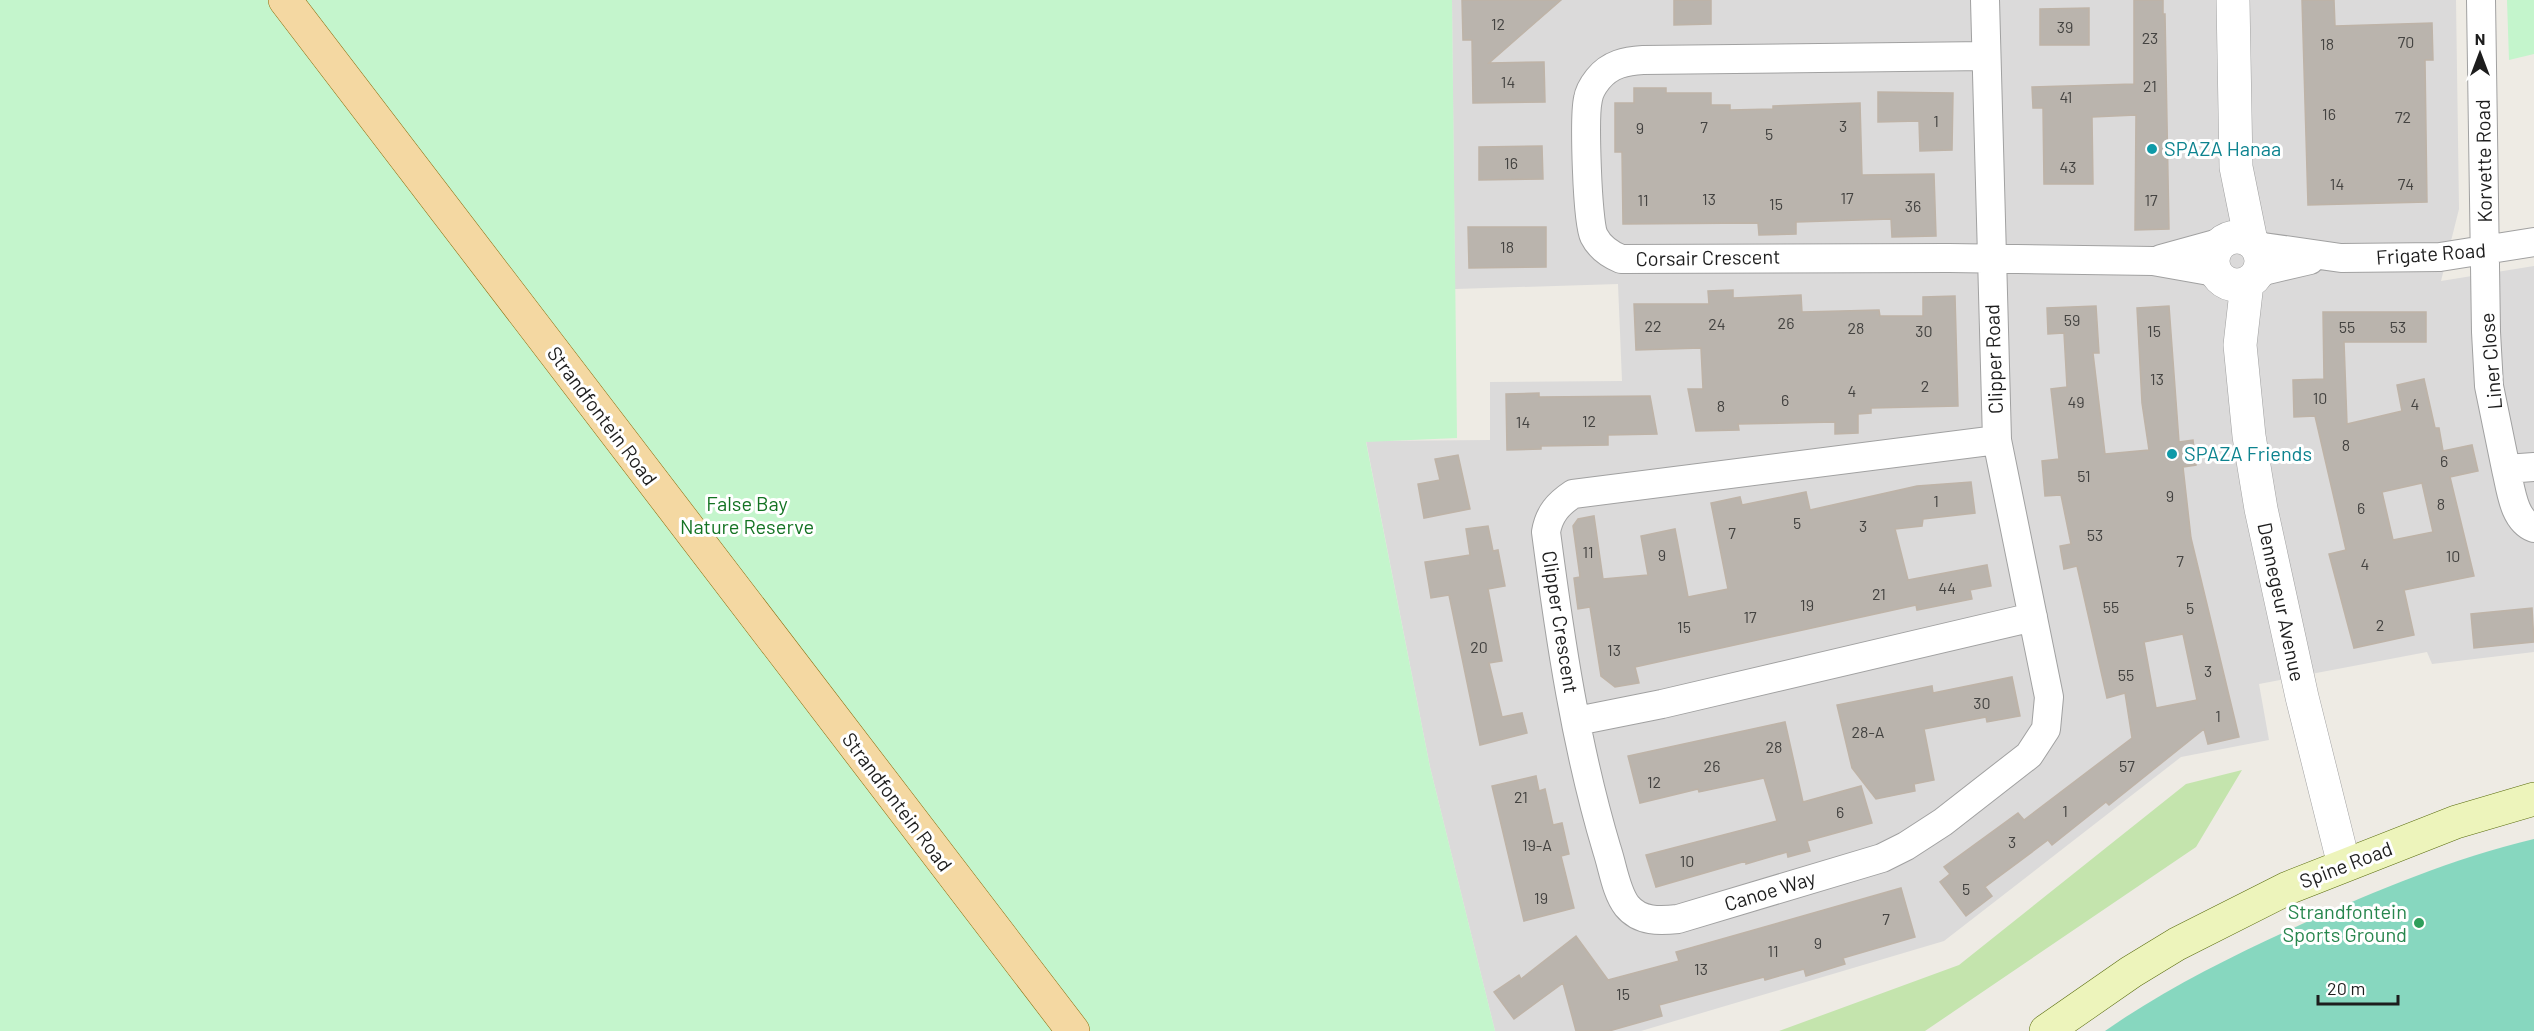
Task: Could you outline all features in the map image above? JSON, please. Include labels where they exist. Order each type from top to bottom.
[{"type":"main road","name":"Strandfontein Road","points":[[285,0],[1072,1031]]},
{"type":"main road","name":"Spine Road","points":[[2046,1031],[2131,972],[2177,944],[2288,888],[2456,822],[2534,799]]},
{"type":"street","name":"Clipper Road","points":[[1985,0],[1990,259],[1997,440],[2049,697],[2050,713]]},
{"type":"street","name":"Dennegeur Avenue","points":[[2233,0],[2237,260],[2240,334],[2249,436],[2261,509],[2302,697],[2344,865]]},
{"type":"street","name":"Korvette Road","points":[[2481,0],[2485,251]]},
{"type":"street","name":"Corsair Crescent","points":[[1986,56],[1625,61],[1610,68],[1598,79],[1588,99],[1589,216],[1599,245],[1621,259],[1990,259]]},
{"type":"street","name":"Frigate Road","points":[[1990,259],[2153,261],[2440,257],[2534,242]]},
{"type":"street","name":"Liner Close","points":[[2485,251],[2489,386],[2518,516],[2526,525],[2534,528]]},
{"type":"street","name":"Clipper Crescent","points":[[1997,440],[1572,494],[1558,504],[1548,520],[1546,532],[1560,636],[1577,721],[1662,704],[2033,617]]},
{"type":"street","points":[[2506,469],[2534,467]]},
{"type":"street","name":"Canoe Way","points":[[1577,721],[1588,787],[1621,896],[1636,914],[1662,921],[1678,919],[1882,858],[1906,846],[1943,822],[2029,755],[2046,729],[2050,713]]},
{"type":"shaded area","points":[[1452,0],[2456,0],[2459,209],[2441,281],[2534,266],[2534,652],[2432,664],[2427,652],[2259,684],[2269,740],[2181,757],[1944,941],[1641,1031],[1495,1031],[1430,767],[1366,441],[1490,440],[1490,382],[1622,381],[1618,284],[1455,289]]},
{"type":"green space","name":"False Bay Nature Reserve","points":[[0,0],[1452,0],[1457,438],[1366,442],[1430,767],[1495,1031],[0,1031]]},
{"type":"green space","points":[[2507,0],[2534,0],[2534,54],[2509,60]]},
{"type":"green space","points":[[2242,770],[2196,847],[1925,1031],[1779,1031],[1959,965],[2186,784]]},
{"type":"green space","name":"Strandfontein Sports Ground","points":[[2534,839],[2534,1031],[2105,1031],[2152,1000],[2201,973],[2330,911],[2445,865]]},
{"type":"building","points":[[1462,0],[1561,0],[1489,63],[1544,62],[1545,102],[1473,103],[1472,40],[1463,40]]},
{"type":"building","points":[[1674,0],[1711,0],[1711,24],[1674,25]]},
{"type":"building","points":[[2134,0],[2163,0],[2169,229],[2135,230],[2136,115],[2092,117],[2093,184],[2044,184],[2043,108],[2033,108],[2032,87],[2134,84]]},
{"type":"building","points":[[2302,0],[2334,0],[2335,26],[2432,23],[2433,60],[2425,60],[2427,202],[2308,205]]},
{"type":"building","points":[[2089,8],[2089,45],[2040,45],[2040,9]]},
{"type":"building","points":[[1634,88],[1666,88],[1666,93],[1711,93],[1711,105],[1730,105],[1730,110],[1860,103],[1862,175],[1934,174],[1936,236],[1892,237],[1891,219],[1796,222],[1796,234],[1759,235],[1758,223],[1623,224],[1622,152],[1615,152],[1615,103],[1634,103]]},
{"type":"building","points":[[1878,92],[1953,93],[1952,150],[1920,151],[1919,121],[1878,122]]},
{"type":"building","points":[[1542,146],[1543,179],[1479,180],[1479,147]]},
{"type":"building","points":[[1468,227],[1546,227],[1546,267],[1469,268]]},
{"type":"building","points":[[1733,290],[1733,298],[1801,295],[1802,312],[1879,310],[1880,316],[1923,316],[1923,297],[1955,296],[1958,406],[1871,408],[1871,413],[1858,414],[1858,433],[1835,434],[1835,422],[1738,424],[1739,430],[1696,431],[1688,389],[1703,389],[1701,348],[1636,350],[1634,304],[1709,304],[1708,291]]},
{"type":"building","points":[[2096,306],[2099,353],[2093,353],[2105,454],[2149,450],[2142,403],[2137,308],[2169,306],[2179,442],[2193,440],[2196,465],[2183,467],[2191,538],[2239,737],[2208,744],[2204,729],[2109,805],[2106,802],[2052,845],[2048,840],[1985,887],[1992,896],[1966,916],[1940,882],[1950,874],[1944,867],[2018,813],[2024,820],[2132,738],[2125,693],[2107,698],[2077,566],[2064,569],[2060,546],[2071,544],[2061,495],[2045,496],[2042,461],[2059,459],[2051,389],[2067,387],[2064,333],[2048,334],[2047,308]],"holes":[[[2183,634],[2197,700],[2156,708],[2144,642]]]},
{"type":"building","points":[[2323,312],[2426,312],[2426,342],[2344,342],[2347,424],[2402,411],[2397,385],[2424,379],[2435,428],[2439,428],[2443,451],[2472,445],[2478,471],[2450,477],[2474,576],[2404,590],[2414,635],[2354,648],[2329,554],[2346,550],[2315,416],[2294,417],[2293,380],[2324,379]],"holes":[[[2422,483],[2433,532],[2393,540],[2382,492]]]},
{"type":"building","points":[[1539,393],[1539,397],[1650,396],[1657,434],[1608,435],[1608,445],[1541,446],[1541,449],[1507,450],[1506,394]]},
{"type":"building","points":[[1458,455],[1470,509],[1424,518],[1418,484],[1440,480],[1435,459]]},
{"type":"building","points":[[1971,482],[1975,513],[1923,519],[1922,526],[1895,529],[1908,580],[1987,565],[1991,586],[1970,590],[1972,599],[1917,610],[1916,605],[1635,667],[1639,683],[1615,687],[1601,676],[1590,607],[1578,609],[1574,578],[1580,577],[1573,526],[1578,519],[1594,516],[1603,579],[1648,575],[1641,536],[1675,529],[1688,597],[1728,589],[1711,503],[1740,497],[1742,505],[1806,492],[1810,510],[1917,486]]},
{"type":"building","points":[[1488,526],[1493,551],[1498,550],[1505,586],[1488,589],[1502,661],[1489,663],[1502,717],[1522,713],[1527,733],[1480,745],[1449,595],[1431,598],[1425,562],[1470,555],[1466,529]]},
{"type":"building","points":[[2532,608],[2534,642],[2474,648],[2471,614]]},
{"type":"building","points":[[2012,677],[2020,716],[1987,722],[1986,717],[1924,729],[1934,780],[1914,784],[1915,791],[1876,799],[1852,768],[1837,705],[1932,686],[1933,693]]},
{"type":"building","points":[[1785,722],[1803,802],[1861,786],[1872,823],[1807,841],[1810,851],[1788,857],[1787,852],[1746,864],[1746,861],[1656,887],[1646,855],[1777,821],[1764,778],[1699,792],[1698,789],[1640,803],[1628,756]]},
{"type":"building","points":[[1536,776],[1539,791],[1545,789],[1553,825],[1562,823],[1569,854],[1561,856],[1574,908],[1524,921],[1492,786]]},
{"type":"building","points":[[1901,888],[1915,937],[1843,958],[1845,964],[1806,976],[1804,969],[1765,980],[1764,977],[1659,1005],[1662,1016],[1609,1031],[1576,1031],[1563,983],[1514,1019],[1494,992],[1519,975],[1521,979],[1576,936],[1608,980],[1679,961],[1676,952]]},
{"type":"place","name":"SPAZA Hanaa","points":[[2152,149]]},
{"type":"place","name":"SPAZA Friends","points":[[2172,454]]},
{"type":"place","name":"Strandfontein Sports Ground","points":[[2419,923]]}]
